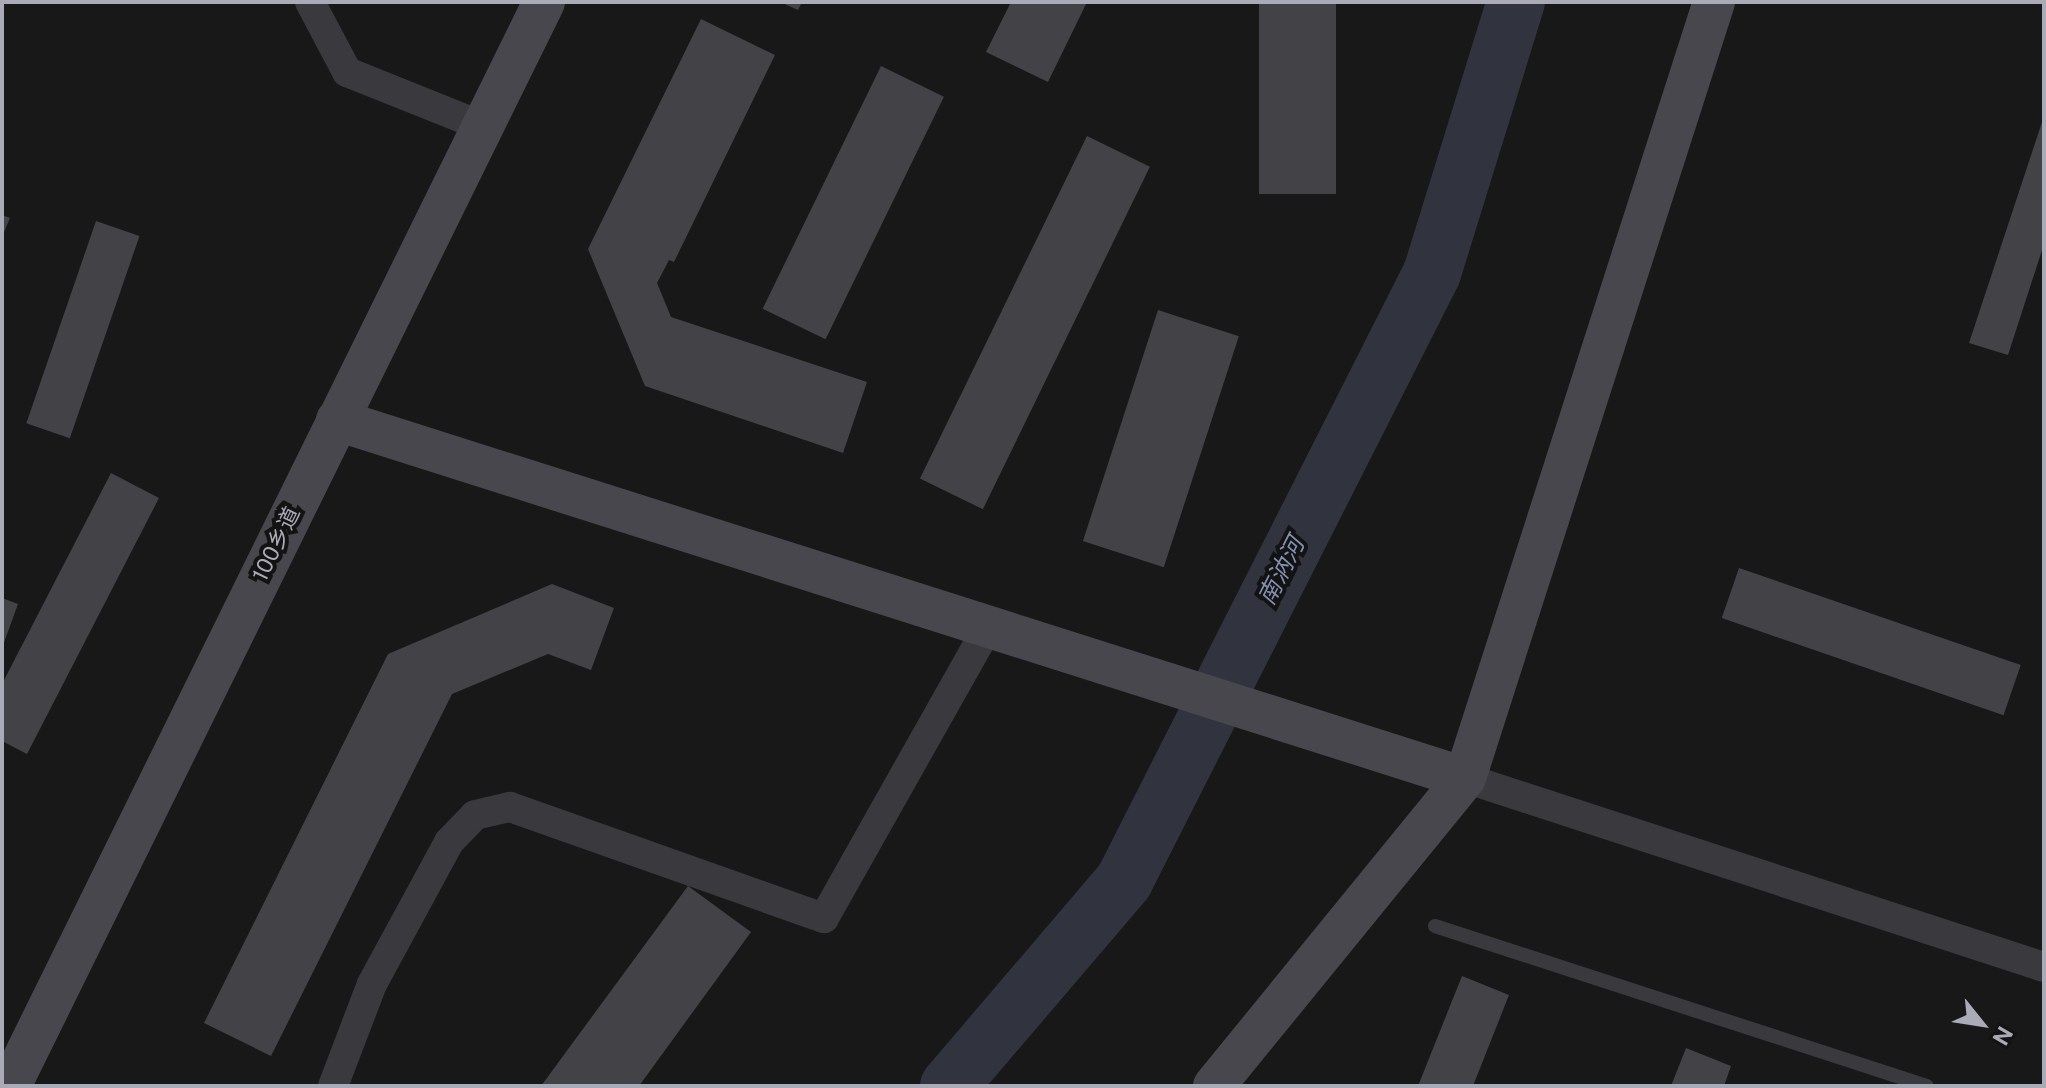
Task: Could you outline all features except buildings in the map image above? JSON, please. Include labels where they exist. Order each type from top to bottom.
[{"type":"street","points":[[310,2],[347,72],[482,126]]},
{"type":"street","name":"100乡道","points":[[10,1086],[544,2]]},
{"type":"street","points":[[1214,1086],[1465,778],[1714,2]]},
{"type":"street","points":[[337,420],[1465,778],[2044,967]]},
{"type":"street","points":[[333,1086],[372,984],[449,842],[475,815],[510,807],[824,918],[988,627]]},
{"type":"lane","points":[[1435,926],[1927,1086]]},
{"type":"waterway","name":"南汭河","points":[[949,1086],[1124,881],[1432,273],[1516,2]]}]
